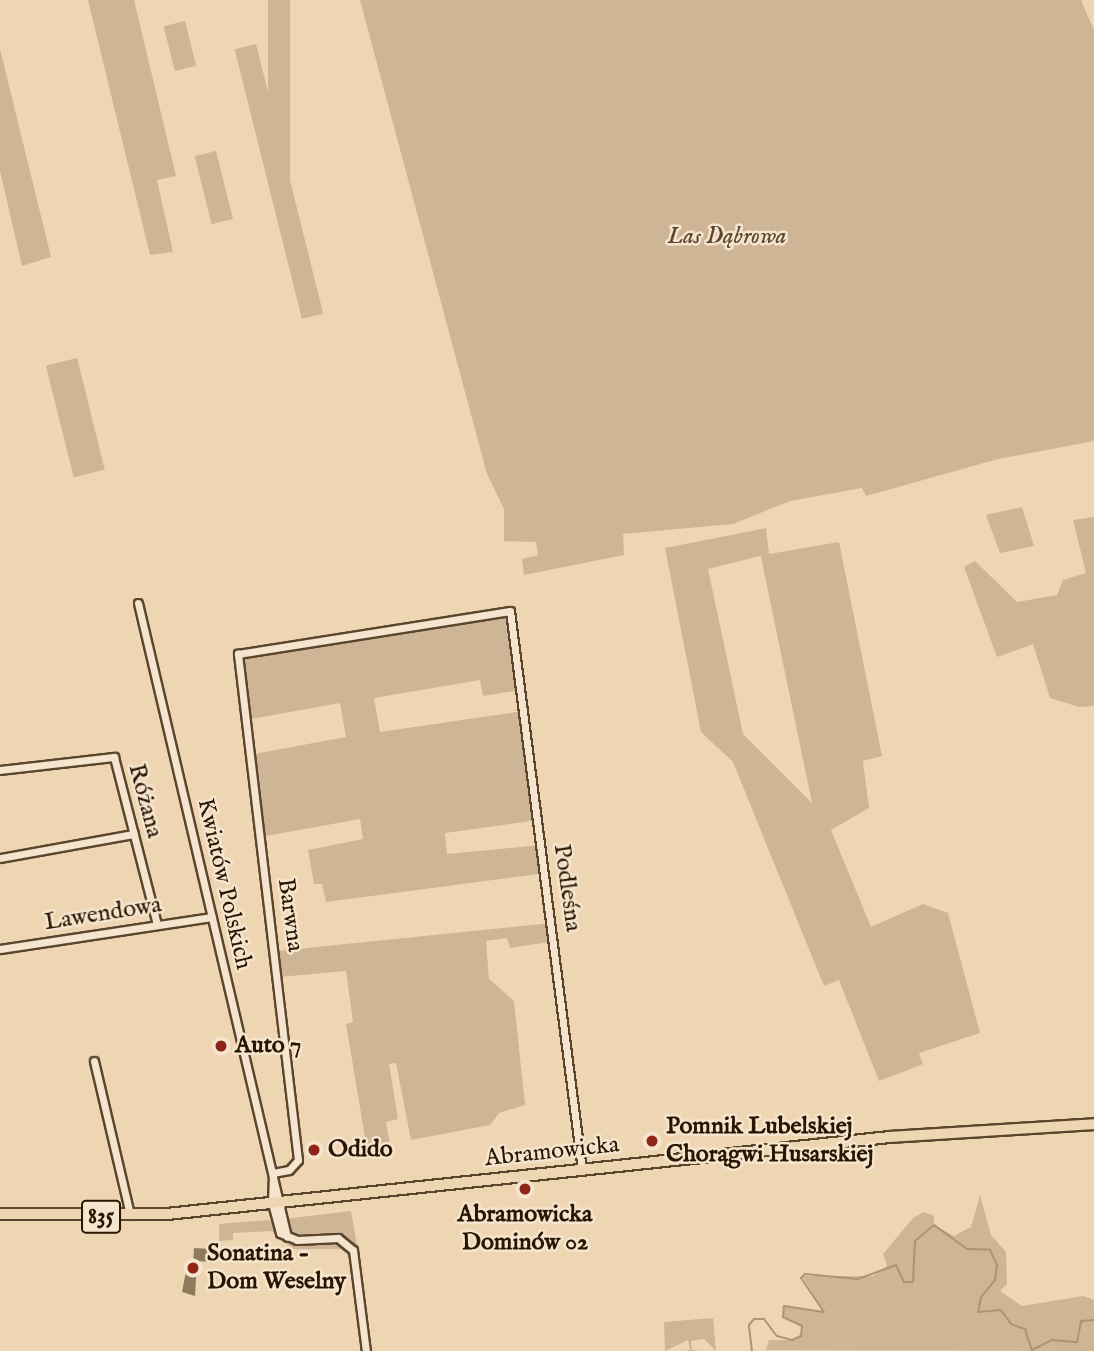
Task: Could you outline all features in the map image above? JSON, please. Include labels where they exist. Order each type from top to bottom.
[{"type":"main road","name":"Abramowicka","points":[[276,1203],[890,1137],[1094,1124]]},
{"type":"main road","name":"835","points":[[0,1214],[130,1216],[276,1203]]},
{"type":"street","name":"Kwiatów Polskich","points":[[138,603],[273,1174],[276,1203],[287,1237],[338,1238],[352,1247],[366,1351]]},
{"type":"street","name":"Podleśna","points":[[245,650],[510,611],[582,1170]]},
{"type":"street","name":"Barwna","points":[[245,650],[237,664],[273,913],[298,1160],[289,1170],[273,1174]]},
{"type":"street","name":"Różana","points":[[0,770],[114,757],[157,925]]},
{"type":"street","points":[[0,858],[134,834]]},
{"type":"street","name":"Lawendowa","points":[[0,949],[212,917]]},
{"type":"street","points":[[94,1061],[130,1216]]},
{"type":"green space","points":[[88,0],[134,0],[176,176],[157,180],[173,252],[150,255]]},
{"type":"green space","points":[[268,0],[290,0],[290,179],[268,179]]},
{"type":"green space","name":"Las Dąbrowa","points":[[360,0],[1081,0],[1094,30],[1094,441],[998,459],[866,496],[862,488],[790,501],[733,524],[623,534],[624,555],[524,575],[522,559],[538,555],[536,542],[504,541],[504,509],[487,474]]},
{"type":"green space","points":[[185,21],[196,66],[175,71],[164,26]]},
{"type":"green space","points":[[256,44],[323,314],[302,319],[235,49]]},
{"type":"green space","points":[[0,49],[51,257],[22,266],[0,171]]},
{"type":"green space","points":[[216,151],[233,219],[212,224],[195,156]]},
{"type":"green space","points":[[77,358],[105,470],[74,477],[46,366]]},
{"type":"green space","points":[[1022,507],[1034,546],[1000,553],[986,515]]},
{"type":"green space","points":[[1094,517],[1094,706],[1079,707],[1050,698],[1033,644],[997,657],[964,567],[975,561],[1017,602],[1057,595],[1063,580],[1086,573],[1073,520]]},
{"type":"green space","points":[[766,528],[769,554],[839,542],[882,756],[863,761],[869,808],[831,830],[871,927],[923,904],[948,913],[980,1033],[919,1053],[923,1064],[879,1081],[839,980],[824,986],[733,762],[701,732],[665,548]],"holes":[[[761,557],[812,803],[743,734],[708,569]]]},
{"type":"green space","points":[[510,611],[520,690],[483,696],[480,680],[374,698],[380,732],[523,711],[538,820],[445,833],[447,854],[542,845],[546,873],[326,902],[322,884],[314,884],[308,850],[363,839],[360,819],[260,837],[249,755],[346,737],[340,703],[245,720],[238,654]]},
{"type":"green space","points":[[552,923],[555,941],[510,948],[507,938],[486,941],[489,979],[514,1001],[525,1105],[499,1113],[490,1125],[411,1140],[396,1063],[389,1064],[398,1119],[386,1122],[391,1150],[368,1155],[346,1024],[353,1022],[346,971],[279,977],[277,951]]},
{"type":"green space","points":[[980,1195],[991,1235],[1006,1252],[1007,1284],[1000,1291],[1022,1306],[1083,1296],[1094,1300],[1094,1351],[766,1350],[769,1340],[792,1340],[803,1333],[802,1326],[783,1317],[784,1306],[824,1312],[802,1276],[873,1276],[887,1266],[883,1254],[913,1218],[924,1212],[934,1216],[934,1225],[954,1236],[971,1227]]},
{"type":"green space","points":[[351,1211],[357,1246],[339,1233],[294,1235],[284,1219]]},
{"type":"green space","points":[[269,1220],[289,1244],[344,1245],[350,1255],[354,1283],[346,1249],[292,1249],[272,1231],[233,1233],[233,1240],[219,1241],[219,1224]]},
{"type":"green space","points":[[713,1318],[716,1351],[704,1339],[691,1341],[692,1350],[702,1351],[684,1351],[690,1350],[688,1340],[665,1351],[664,1322]]},
{"type":"building","points":[[194,1248],[211,1249],[210,1262],[193,1261]]},
{"type":"building","points":[[188,1261],[197,1262],[195,1296],[182,1292]]},
{"type":"waterway","points":[[752,1351],[749,1325],[754,1319],[764,1319],[777,1336],[792,1340],[801,1336],[802,1326],[783,1317],[784,1306],[824,1312],[801,1278],[805,1274],[858,1279],[896,1265],[904,1282],[913,1282],[915,1241],[934,1225],[967,1249],[990,1250],[997,1265],[995,1280],[981,1297],[978,1312],[1001,1310],[1011,1324],[1025,1329],[1032,1350],[1052,1340],[1077,1342],[1081,1321],[1094,1320]]},
{"type":"place","name":"Auto 7","points":[[221,1046]]},
{"type":"place","name":"Pomnik Lubelskiej Chorągwi Husarskiej","points":[[652,1141]]},
{"type":"place","name":"Odido","points":[[314,1150]]},
{"type":"place","name":"Abramowicka Dominów 02","points":[[525,1189]]},
{"type":"place","name":"Sonatina - Dom Weselny","points":[[193,1268]]}]
